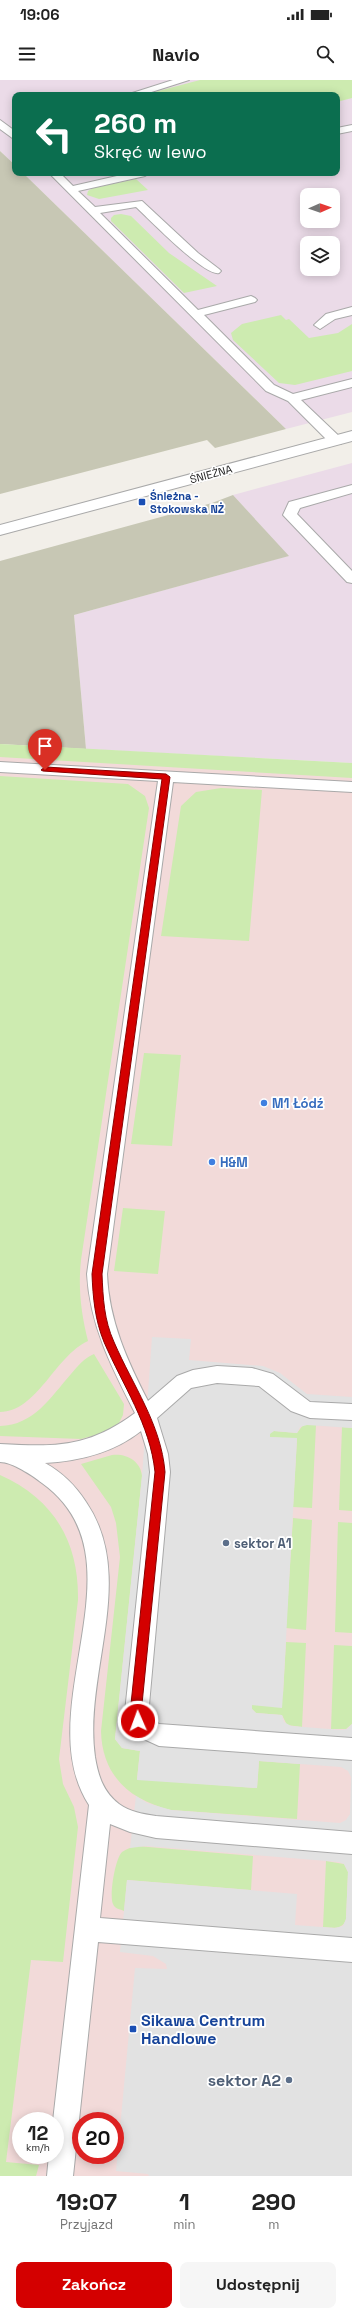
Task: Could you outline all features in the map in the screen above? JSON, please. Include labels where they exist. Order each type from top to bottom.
[{"type":"street","name":"ŚNIEŻNA","points":[[0,530],[352,436]]},
{"type":"lane","points":[[142,92],[184,80]]},
{"type":"lane","points":[[0,122],[12,119]]},
{"type":"lane","points":[[0,122],[12,134]]},
{"type":"lane","points":[[340,130],[352,128]]},
{"type":"lane","points":[[57,176],[270,388],[292,398],[336,441]]},
{"type":"lane","points":[[72,189],[131,176]]},
{"type":"lane","points":[[91,211],[138,203],[194,255],[215,271]]},
{"type":"lane","points":[[195,314],[251,300]]},
{"type":"lane","points":[[320,325],[323,321],[332,316],[351,308]]},
{"type":"lane","points":[[292,398],[352,383]]},
{"type":"lane","points":[[352,489],[294,505],[290,515],[352,579]]},
{"type":"lane","points":[[0,767],[352,787]]},
{"type":"lane","points":[[166,777],[97,1274],[98,1305],[109,1342],[146,1416],[158,1454],[160,1472],[137,1704],[138,1721],[143,1728],[159,1735],[352,1749]]},
{"type":"lane","points":[[0,1454],[67,1454],[90,1449],[111,1441],[127,1432],[146,1416],[181,1382],[191,1377],[212,1373],[256,1376],[270,1382],[300,1406],[308,1409],[352,1412]]},
{"type":"lane","points":[[0,1454],[31,1465],[60,1484],[74,1498],[94,1537],[99,1579],[80,1743],[88,1779],[94,1794],[101,1803],[111,1812],[126,1820],[156,1827],[352,1843]]},
{"type":"lane","points":[[60,2176],[101,1803]]},
{"type":"lane","points":[[87,1929],[352,1950]]},
{"type":"shaded area","points":[[0,80],[352,80],[352,412],[286,429],[26,176],[340,176],[340,92],[12,92],[12,162],[0,151]]},
{"type":"shaded area","points":[[0,151],[12,162],[12,176],[26,176],[286,429],[215,448],[207,440],[0,494]]},
{"type":"shaded area","points":[[352,463],[352,763],[86,749],[74,615],[288,556],[233,495]]},
{"type":"shaded area","points":[[233,495],[289,556],[74,615],[86,749],[0,744],[0,561],[212,503]]},
{"type":"shaded area","points":[[0,753],[352,772],[352,2176],[0,2176]]},
{"type":"shaded area","points":[[152,1337],[191,1339],[189,1360],[263,1366],[280,1373],[307,1394],[352,1397],[352,1428],[307,1425],[300,1427],[297,1433],[274,1431],[270,1434],[270,1437],[297,1438],[283,1694],[282,1708],[252,1705],[252,1709],[256,1713],[282,1715],[284,1722],[291,1726],[342,1730],[347,1729],[352,1724],[352,2176],[149,2176],[148,2174],[116,2171],[117,2164],[124,2164],[124,2112],[122,2112],[135,1968],[167,1969],[166,1964],[153,1956],[120,1952],[127,1880],[297,1894],[295,1925],[335,1928],[343,1926],[346,1919],[348,1872],[344,1864],[339,1862],[146,1846],[130,1848],[136,1796],[147,1803],[171,1810],[340,1823],[346,1820],[350,1814],[351,1777],[348,1771],[341,1767],[259,1761],[257,1788],[137,1780],[140,1751],[122,1748],[115,1739],[142,1476]]},
{"type":"green space","points":[[200,80],[352,80],[352,98],[340,101],[340,92],[154,92]]},
{"type":"green space","points":[[136,179],[148,190],[99,199],[87,195],[88,191],[93,188]]},
{"type":"green space","points":[[121,214],[131,216],[169,253],[217,286],[184,293],[111,221],[111,218],[114,215]]},
{"type":"green space","points":[[281,315],[286,320],[289,319],[309,338],[338,333],[352,324],[352,371],[295,385],[279,383],[233,340],[231,333],[242,324]]},
{"type":"green space","points":[[0,744],[352,763],[352,778],[0,757]]},
{"type":"green space","points":[[0,776],[128,784],[145,796],[149,808],[81,1260],[81,1300],[88,1341],[76,1348],[25,1403],[13,1410],[0,1412]]},
{"type":"green space","points":[[221,788],[262,790],[249,941],[161,936],[181,806],[196,792]]},
{"type":"green space","points":[[144,1053],[181,1055],[172,1146],[131,1144]]},
{"type":"green space","points":[[123,1208],[165,1211],[158,1274],[114,1271]]},
{"type":"green space","points":[[94,1354],[124,1404],[123,1415],[119,1423],[103,1433],[81,1439],[0,1436],[0,1426],[22,1421],[40,1409],[81,1362]]},
{"type":"green space","points":[[303,1425],[316,1425],[312,1508],[293,1507],[297,1439],[269,1437],[270,1432],[274,1431],[297,1433]]},
{"type":"green space","points":[[342,1427],[352,1428],[352,1511],[339,1510]]},
{"type":"green space","points":[[112,1455],[122,1455],[132,1459],[139,1466],[142,1476],[115,1739],[122,1748],[140,1751],[137,1779],[257,1788],[259,1761],[300,1764],[297,1819],[171,1810],[156,1806],[142,1800],[121,1783],[113,1773],[106,1760],[101,1731],[120,1557],[116,1523],[111,1507],[81,1464]]},
{"type":"green space","points":[[0,1475],[19,1485],[35,1496],[49,1510],[60,1525],[68,1541],[74,1559],[78,1600],[59,1759],[63,1784],[74,1807],[78,1827],[63,1962],[31,1960],[6,2162],[12,2163],[12,2164],[39,2165],[36,2176],[0,2176]]},
{"type":"green space","points":[[293,1518],[312,1520],[306,1630],[286,1628]]},
{"type":"green space","points":[[338,1522],[352,1523],[352,1633],[335,1632]]},
{"type":"green space","points":[[286,1642],[306,1643],[302,1727],[287,1725],[282,1715],[256,1713],[252,1709],[252,1705],[283,1694]]},
{"type":"green space","points":[[334,1645],[352,1646],[352,1724],[346,1729],[331,1729]]},
{"type":"green space","points":[[137,1846],[253,1856],[251,1890],[127,1880],[124,1911],[116,1908],[112,1900],[112,1886],[119,1856],[122,1852],[129,1848]]},
{"type":"green space","points":[[326,1861],[344,1864],[348,1872],[346,1919],[343,1925],[337,1928],[323,1927]]},
{"type":"place","name":"Śnieżna - Stokowska NŻ","points":[[142,502]]},
{"type":"place","name":"M1 Łódź","points":[[264,1103]]},
{"type":"place","name":"H&M","points":[[212,1162]]},
{"type":"place","name":"sektor A1","points":[[226,1543]]},
{"type":"place","name":"Sikawa Centrum Handlowe","points":[[133,2029]]},
{"type":"place","name":"sektor A2","points":[[289,2080]]},
{"type":"route","points":[[45,770],[166,777],[97,1274],[98,1305],[102,1322],[109,1342],[146,1416],[158,1454],[160,1472],[136,1712],[138,1721]]}]
